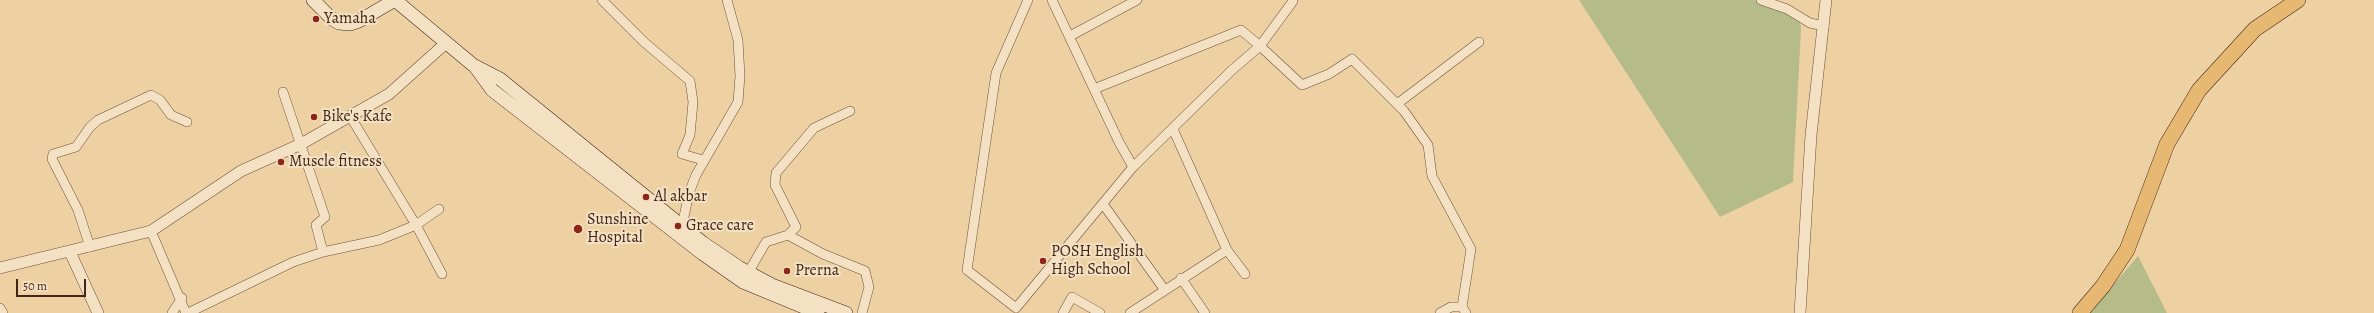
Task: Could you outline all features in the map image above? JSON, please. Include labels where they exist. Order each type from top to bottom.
[{"type":"main road","points":[[313,0],[332,19],[340,23],[350,24],[360,21],[395,0],[473,65],[492,90],[682,226],[703,243],[748,273],[772,285],[846,313]]},
{"type":"main road","points":[[2080,313],[2103,286],[2127,250],[2167,144],[2199,90],[2254,29],[2298,0]]},
{"type":"main road","points":[[620,183],[680,236],[743,282],[818,313]]},
{"type":"street","points":[[602,0],[644,42],[690,81],[693,102],[690,135],[682,154],[703,160]]},
{"type":"street","points":[[682,226],[689,193],[703,160],[738,102],[740,76],[738,40],[727,0]]},
{"type":"street","points":[[1028,0],[996,73],[967,270],[1015,311],[1133,167],[1232,70],[1260,46],[1293,1]]},
{"type":"street","points":[[1052,0],[1133,167]]},
{"type":"street","points":[[1070,36],[1137,0]]},
{"type":"street","points":[[1761,0],[1787,9],[1810,23],[1824,26]]},
{"type":"street","points":[[1800,313],[1811,135],[1826,0]]},
{"type":"street","points":[[1094,89],[1242,30],[1302,85],[1329,74],[1352,60],[1398,104],[1428,145],[1432,176],[1471,249],[1464,310],[1451,308],[1440,313]]},
{"type":"street","points":[[1398,104],[1479,42]]},
{"type":"street","points":[[0,268],[39,257],[70,252],[151,232],[241,171],[301,144],[389,94],[446,43]]},
{"type":"street","points":[[282,92],[325,217],[316,225],[323,252]]},
{"type":"street","points":[[90,247],[78,210],[52,160],[53,154],[76,147],[90,127],[98,120],[151,95],[160,100],[171,114],[187,122]]},
{"type":"street","points":[[748,273],[766,242],[788,235],[796,227],[775,185],[776,173],[814,128],[850,111]]},
{"type":"street","points":[[350,116],[416,225],[442,274]]},
{"type":"street","points":[[1173,129],[1227,250],[1245,274]]},
{"type":"street","points":[[1103,204],[1164,289]]},
{"type":"street","points":[[151,232],[182,298],[187,313],[293,262],[323,252],[379,240],[416,225],[439,209]]},
{"type":"street","points":[[788,235],[823,254],[865,271],[869,286],[862,313]]},
{"type":"street","points":[[1130,313],[1164,289],[1227,250]]},
{"type":"street","points":[[70,252],[98,313]]},
{"type":"street","points":[[1181,278],[1205,313]]},
{"type":"street","points":[[1063,313],[1072,296],[1100,313]]},
{"type":"street","points":[[172,313],[182,298]]},
{"type":"street","points":[[0,308],[3,313]]},
{"type":"green space","points":[[1579,0],[1754,0],[1799,14],[1801,29],[1793,182],[1720,217]]},
{"type":"green space","points":[[2138,256],[2167,313],[2089,313]]},
{"type":"place","name":"Yamaha","points":[[316,19]]},
{"type":"place","name":"Bike's Kafe","points":[[314,117]]},
{"type":"place","name":"Muscle fitness","points":[[281,162]]},
{"type":"place","name":"Al akbar","points":[[646,197]]},
{"type":"place","name":"Grace care","points":[[678,226]]},
{"type":"place","name":"Sunshine Hospital","points":[[578,229]]},
{"type":"place","name":"POSH English High School","points":[[1043,261]]},
{"type":"place","name":"Prerna","points":[[787,271]]}]
